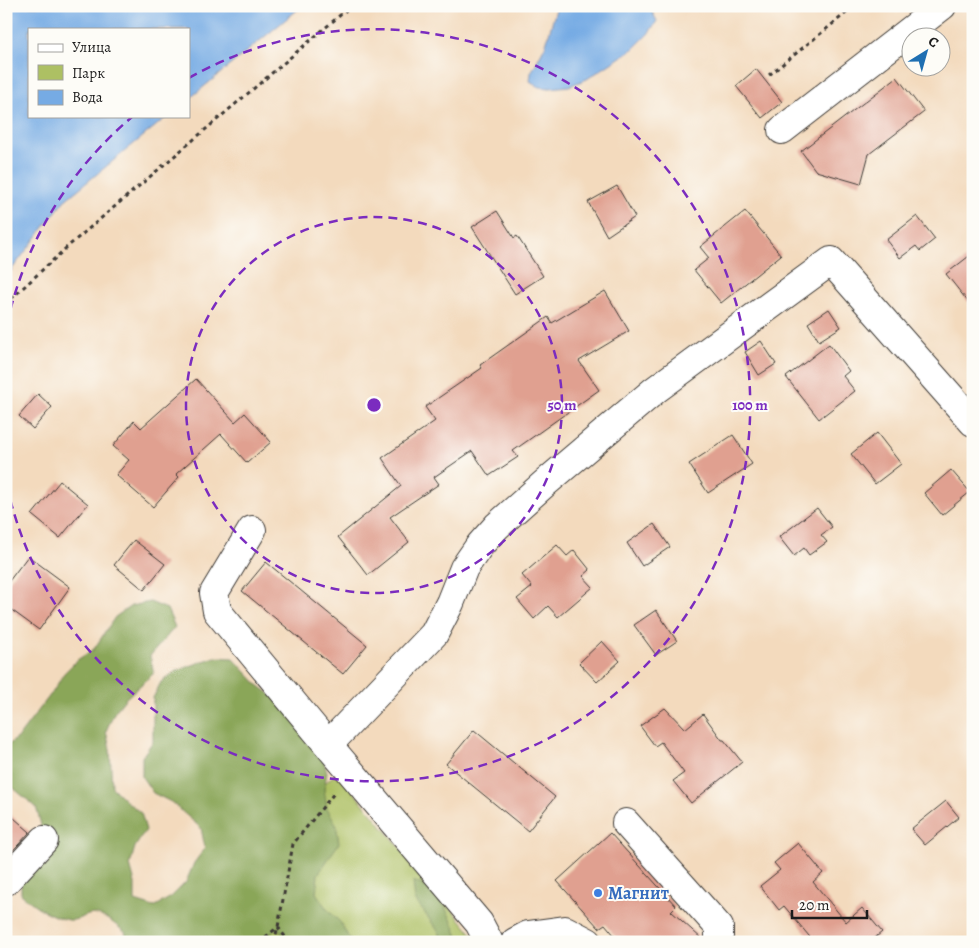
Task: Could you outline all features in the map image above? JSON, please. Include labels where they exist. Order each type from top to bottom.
[{"type":"street","points":[[782,130],[942,6]]},
{"type":"street","points":[[328,745],[434,634],[450,603],[464,568],[497,526],[656,390],[831,261],[973,422]]},
{"type":"street","points":[[252,530],[214,593],[217,610],[328,745],[479,923],[489,942]]},
{"type":"street","points":[[626,823],[719,927],[719,942]]},
{"type":"street","points":[[6,881],[44,840]]},
{"type":"street","points":[[515,942],[528,935],[564,930],[588,942]]},
{"type":"path","points":[[6,305],[66,248],[352,6]]},
{"type":"path","points":[[769,75],[855,6]]},
{"type":"path","points":[[274,942],[293,844],[351,772]]},
{"type":"path","points":[[259,942],[278,928]]},
{"type":"path","points":[[278,928],[289,942]]},
{"type":"green space","points":[[150,602],[167,609],[175,627],[150,656],[154,673],[125,699],[114,713],[106,731],[110,749],[112,787],[141,813],[146,830],[135,847],[130,865],[135,883],[135,901],[154,907],[171,897],[186,882],[194,863],[205,848],[201,828],[171,802],[153,793],[142,777],[142,757],[153,741],[153,698],[161,682],[176,671],[215,657],[233,658],[258,685],[288,707],[322,754],[327,772],[324,790],[327,808],[336,824],[339,843],[318,874],[316,893],[326,908],[340,922],[351,942],[289,942],[278,928],[259,942],[123,942],[126,933],[103,917],[93,914],[74,920],[62,919],[43,910],[21,894],[21,875],[41,825],[36,807],[6,782],[6,747],[19,736],[54,690],[64,673],[77,660],[94,649],[115,617],[131,606]]},
{"type":"green space","points":[[337,772],[479,942],[156,942]]},
{"type":"green space","points":[[413,881],[431,890],[441,901],[460,942],[443,942],[439,932],[415,900]]},
{"type":"water","points":[[6,6],[302,6],[190,98],[190,28],[28,28],[28,118],[166,118],[64,201],[6,277]]},
{"type":"water","points":[[557,6],[649,6],[657,21],[648,34],[633,49],[587,79],[569,86],[539,87],[530,81],[531,73],[546,44]]},
{"type":"building","points":[[756,69],[782,102],[762,118],[736,86]]},
{"type":"building","points":[[897,77],[924,112],[869,154],[861,184],[816,171],[801,151]]},
{"type":"building","points":[[617,186],[635,217],[607,236],[588,202]]},
{"type":"building","points":[[497,211],[514,238],[517,236],[543,276],[515,294],[472,227]]},
{"type":"building","points":[[745,211],[781,255],[721,303],[694,270],[709,258],[700,247]]},
{"type":"building","points":[[917,216],[935,239],[920,251],[916,246],[900,258],[886,240]]},
{"type":"building","points":[[973,253],[973,308],[946,274]]},
{"type":"building","points":[[605,291],[629,331],[579,361],[599,390],[513,451],[518,457],[489,476],[472,451],[434,477],[439,484],[390,517],[409,542],[368,575],[338,537],[401,486],[382,458],[435,421],[425,407],[482,368],[480,365],[548,317],[552,323]]},
{"type":"building","points":[[829,309],[841,327],[819,341],[808,323]]},
{"type":"building","points":[[761,341],[776,364],[759,375],[745,352]]},
{"type":"building","points":[[829,344],[849,371],[843,376],[855,391],[819,419],[786,377]]},
{"type":"building","points":[[196,379],[235,422],[245,413],[271,442],[247,463],[221,434],[176,474],[179,477],[153,507],[116,475],[129,460],[113,446],[134,421],[141,428]]},
{"type":"building","points":[[38,394],[52,407],[33,429],[19,416]]},
{"type":"building","points":[[877,433],[901,464],[875,484],[851,454]]},
{"type":"building","points":[[733,435],[752,464],[708,493],[689,464]]},
{"type":"building","points":[[951,470],[970,492],[942,515],[924,493]]},
{"type":"building","points":[[60,481],[88,504],[60,538],[32,515]]},
{"type":"building","points":[[817,508],[832,527],[821,535],[827,542],[809,555],[804,548],[794,556],[779,537]]},
{"type":"building","points":[[654,524],[670,547],[642,566],[627,543]]},
{"type":"building","points":[[134,540],[165,564],[144,590],[114,565]]},
{"type":"building","points":[[557,545],[567,556],[574,550],[590,570],[583,576],[593,587],[558,617],[548,606],[534,619],[517,599],[532,587],[522,575]]},
{"type":"building","points":[[28,556],[70,587],[39,630],[6,606],[6,585]]},
{"type":"building","points":[[266,562],[367,645],[343,674],[242,591]]},
{"type":"building","points":[[656,610],[677,641],[656,655],[634,625]]},
{"type":"building","points":[[602,641],[620,661],[597,682],[579,663]]},
{"type":"building","points":[[665,708],[685,729],[703,714],[722,740],[742,762],[691,803],[673,781],[684,773],[661,742],[655,746],[640,726]]},
{"type":"building","points":[[474,730],[555,797],[528,831],[446,764]]},
{"type":"building","points":[[946,801],[959,817],[925,845],[911,829]]},
{"type":"building","points":[[6,811],[30,832],[6,858]]},
{"type":"building","points":[[610,833],[676,906],[671,911],[703,942],[620,942],[605,924],[599,928],[557,881]]},
{"type":"building","points":[[798,843],[823,873],[813,882],[846,922],[862,908],[882,932],[870,942],[814,942],[784,906],[779,910],[760,886],[780,870],[774,863]]},
{"type":"place","name":"Магнит","points":[[598,893]]}]
